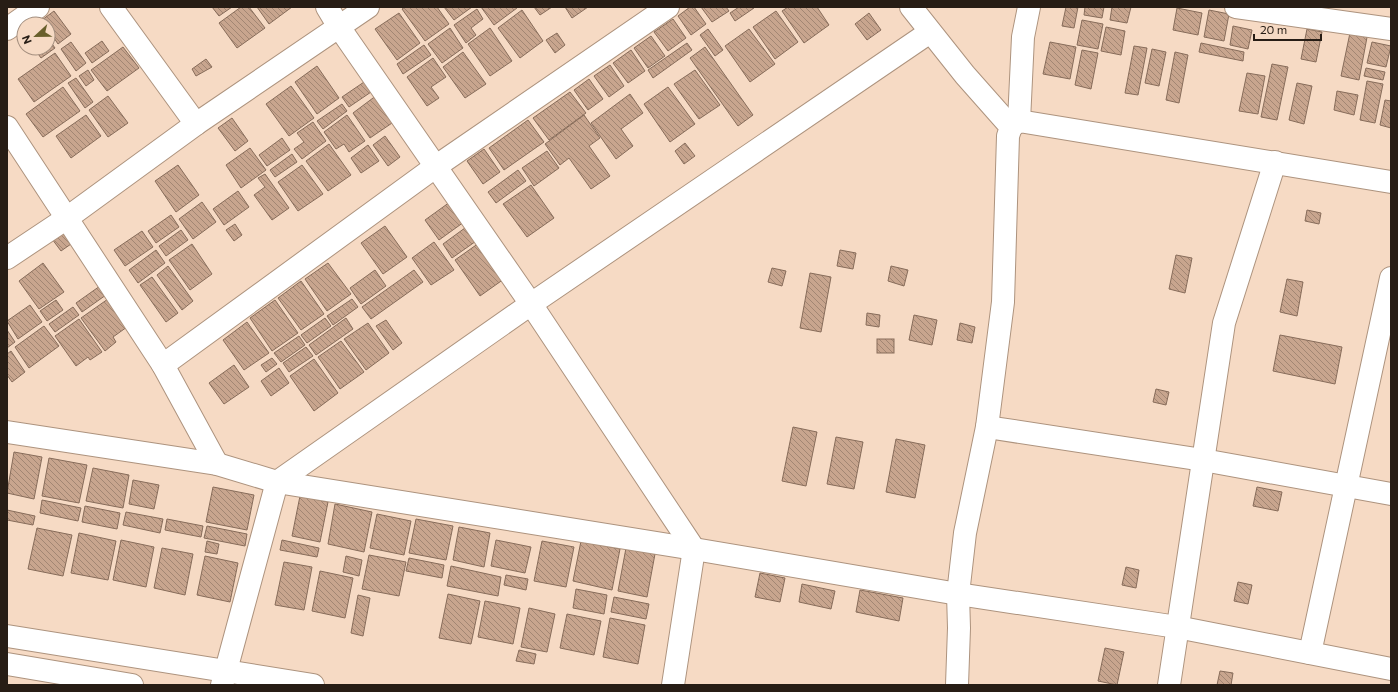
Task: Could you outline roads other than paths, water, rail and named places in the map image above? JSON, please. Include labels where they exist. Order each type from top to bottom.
[{"type":"street","points":[[111,7],[196,124]]},
{"type":"street","points":[[327,7],[339,27],[530,304],[694,549],[673,685]]},
{"type":"street","points":[[7,258],[67,218],[196,124],[368,7]]},
{"type":"street","points":[[163,365],[435,167],[668,7]]},
{"type":"street","points":[[911,7],[930,32],[1015,124],[1275,162],[1391,182]]},
{"type":"street","points":[[956,685],[959,628],[958,594],[964,533],[987,427],[1003,302],[1008,136],[1015,124],[1023,37],[1029,7]]},
{"type":"street","points":[[1236,7],[1391,29]]},
{"type":"street","points":[[7,29],[36,8]]},
{"type":"street","points":[[224,678],[277,482],[530,304],[930,32]]},
{"type":"street","points":[[7,127],[163,365],[217,464]]},
{"type":"street","points":[[1169,685],[1224,323],[1275,162]]},
{"type":"street","points":[[1310,653],[1391,278]]},
{"type":"street","points":[[987,427],[1203,460],[1391,494]]},
{"type":"street","points":[[7,432],[217,464],[277,482],[694,549],[958,594],[1177,627],[1391,669]]},
{"type":"street","points":[[7,636],[224,678],[313,685]]},
{"type":"street","points":[[7,664],[132,685]]}]
